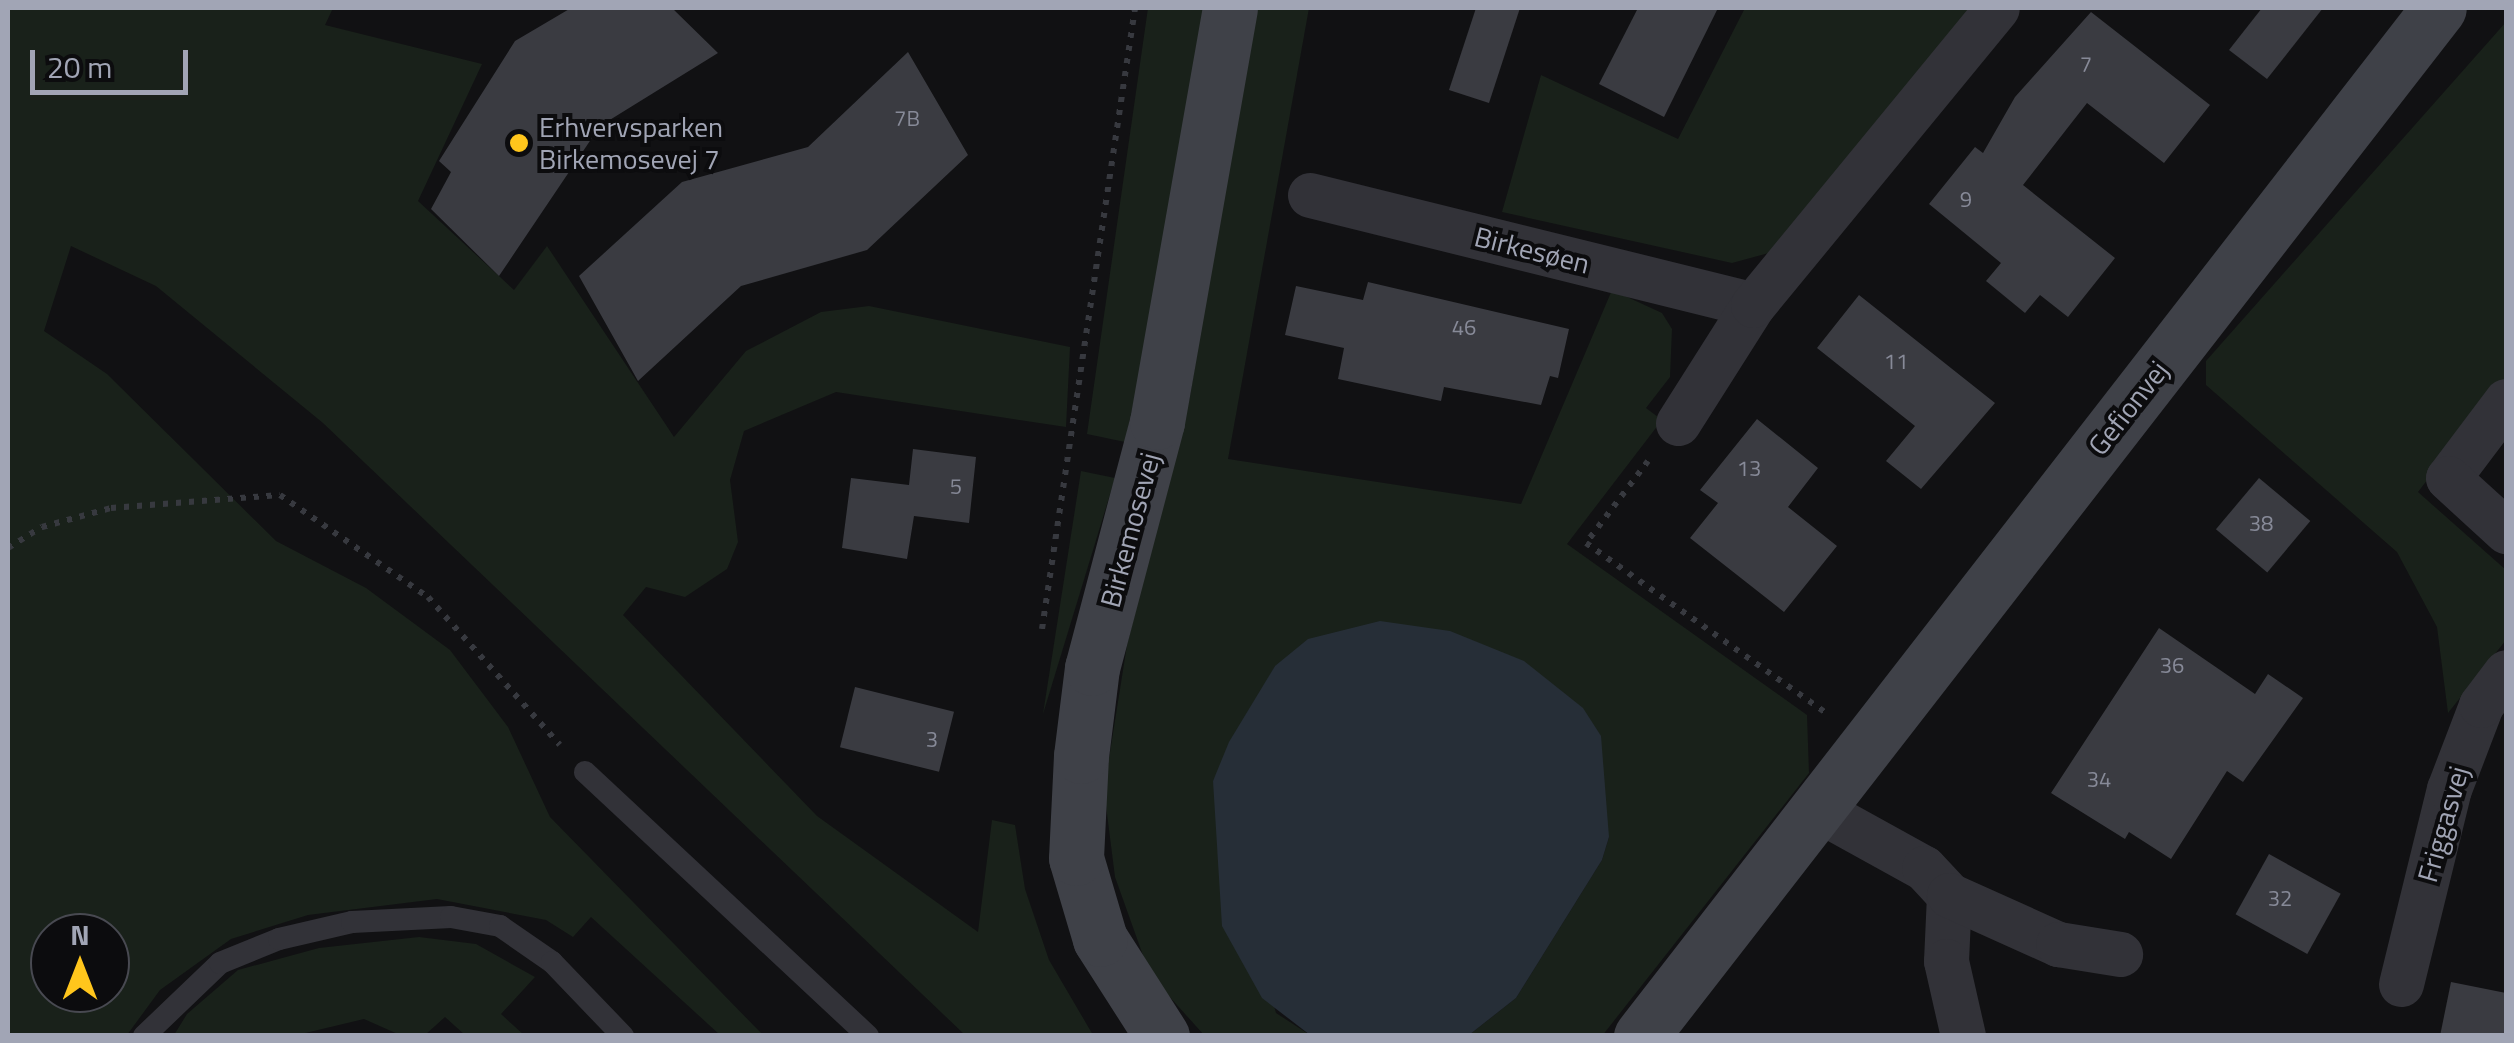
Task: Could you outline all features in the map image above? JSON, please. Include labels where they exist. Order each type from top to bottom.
[{"type":"street","name":"Birkemosevej","points":[[1162,1036],[1100,940],[1076,858],[1081,756],[1092,668],[1157,422],[1230,8]]},
{"type":"street","points":[[1678,423],[1754,305],[1997,8]]},
{"type":"street","name":"Gefionvej","points":[[1641,1036],[2428,22]]},
{"type":"street","name":"Birkesøen","points":[[1310,195],[1754,305]]},
{"type":"street","points":[[2506,401],[2448,478],[2506,531]]},
{"type":"street","name":"Friggasvej","points":[[2402,984],[2450,789],[2481,704],[2506,672]]},
{"type":"street","points":[[1817,809],[1924,868],[1949,894],[2058,944],[2120,954]]},
{"type":"street","points":[[1949,894],[1946,962],[1963,1036]]},
{"type":"lane","points":[[2428,22],[2470,8]]},
{"type":"lane","points":[[584,772],[868,1036]]},
{"type":"lane","points":[[144,1036],[220,963],[280,938],[352,922],[451,918],[500,926],[552,962],[624,1036]]},
{"type":"path","points":[[1678,423],[1586,543],[1868,742]]},
{"type":"path","points":[[8,548],[42,527],[111,508],[280,495],[428,597],[584,772]]},
{"type":"shaded area","points":[[8,8],[333,8],[325,25],[482,64],[418,201],[514,290],[547,246],[674,437],[746,351],[821,312],[869,306],[1070,347],[1066,427],[836,392],[744,431],[730,480],[738,542],[727,569],[685,597],[646,587],[623,615],[817,816],[978,932],[992,820],[1015,825],[1025,889],[1049,960],[1093,1035],[965,1035],[323,423],[156,286],[71,246],[44,331],[107,374],[276,541],[366,588],[450,650],[508,727],[550,817],[763,1035],[720,1035],[591,917],[573,937],[546,920],[437,899],[308,915],[231,939],[160,990],[127,1035],[8,1035]]},
{"type":"shaded area","points":[[1148,8],[1206,8],[1178,200],[1125,442],[1087,434]]},
{"type":"shaded area","points":[[1253,8],[1309,8],[1228,459],[1521,504],[1612,290],[1662,313],[1672,329],[1670,377],[1646,408],[1662,420],[1567,544],[1807,715],[1809,773],[1602,1036],[1469,1035],[1516,998],[1602,860],[1609,837],[1275,666],[1213,781],[1276,1013],[1310,1035],[1204,1035],[1150,975],[1115,877],[1104,790],[1127,645],[1190,396]]},
{"type":"shaded area","points":[[1745,8],[1970,8],[1776,251],[1732,263],[1502,212],[1541,75],[1678,139]]},
{"type":"shaded area","points":[[2506,22],[2506,377],[2418,492],[2506,570],[2506,640],[2448,713],[2437,627],[2397,552],[2206,385],[2206,361]]},
{"type":"shaded area","points":[[1081,471],[1115,478],[1043,714]]},
{"type":"shaded area","points":[[1380,621],[1450,631],[1524,661],[1583,708],[1601,736],[1609,837],[1602,860],[1516,998],[1469,1035],[1310,1035],[1262,998],[1222,926],[1213,781],[1229,742],[1275,666],[1308,639]]},
{"type":"shaded area","points":[[419,937],[476,944],[535,977],[501,1014],[524,1035],[465,1035],[445,1017],[425,1035],[400,1035],[364,1019],[297,1035],[174,1035],[187,1014],[238,970],[319,948]]},
{"type":"building","name":"Erhvervsparken Birkemosevej 7","points":[[571,8],[672,8],[718,53],[600,126],[499,276],[431,209],[451,172],[439,161],[515,41]]},
{"type":"building","points":[[1476,8],[1520,8],[1489,103],[1449,90]]},
{"type":"building","points":[[1638,8],[1718,8],[1664,117],[1599,84]]},
{"type":"building","points":[[2262,8],[2323,8],[2267,79],[2229,50]]},
{"type":"building","points":[[2091,12],[2210,105],[2164,163],[2087,103],[2023,185],[2115,258],[2068,317],[2040,295],[2025,313],[1986,281],[2001,263],[1929,204],[1975,147],[1983,153],[2015,97]]},
{"type":"building","points":[[908,52],[968,155],[867,250],[741,286],[638,381],[579,276],[682,182],[808,147]]},
{"type":"building","points":[[1368,282],[1569,329],[1558,378],[1550,376],[1541,405],[1444,387],[1441,401],[1338,379],[1344,348],[1285,335],[1296,286],[1363,300]]},
{"type":"building","points":[[1859,295],[1995,403],[1921,489],[1886,461],[1915,426],[1817,348]]},
{"type":"building","points":[[1757,419],[1818,468],[1788,507],[1837,546],[1784,612],[1690,538],[1718,503],[1700,490]]},
{"type":"building","points":[[913,449],[976,457],[969,523],[914,516],[907,559],[842,548],[851,478],[909,485]]},
{"type":"building","points":[[2259,478],[2310,521],[2267,572],[2216,529]]},
{"type":"building","points":[[2159,628],[2255,694],[2268,674],[2303,698],[2243,782],[2227,771],[2171,859],[2129,832],[2125,839],[2051,793]]},
{"type":"building","points":[[855,687],[954,712],[939,772],[840,747]]},
{"type":"building","points":[[2269,854],[2341,894],[2307,954],[2236,914]]},
{"type":"building","points":[[2451,982],[2506,993],[2506,1036],[2440,1036]]},
{"type":"place","name":"Erhvervsparken Birkemosevej 7","points":[[519,143]]}]
